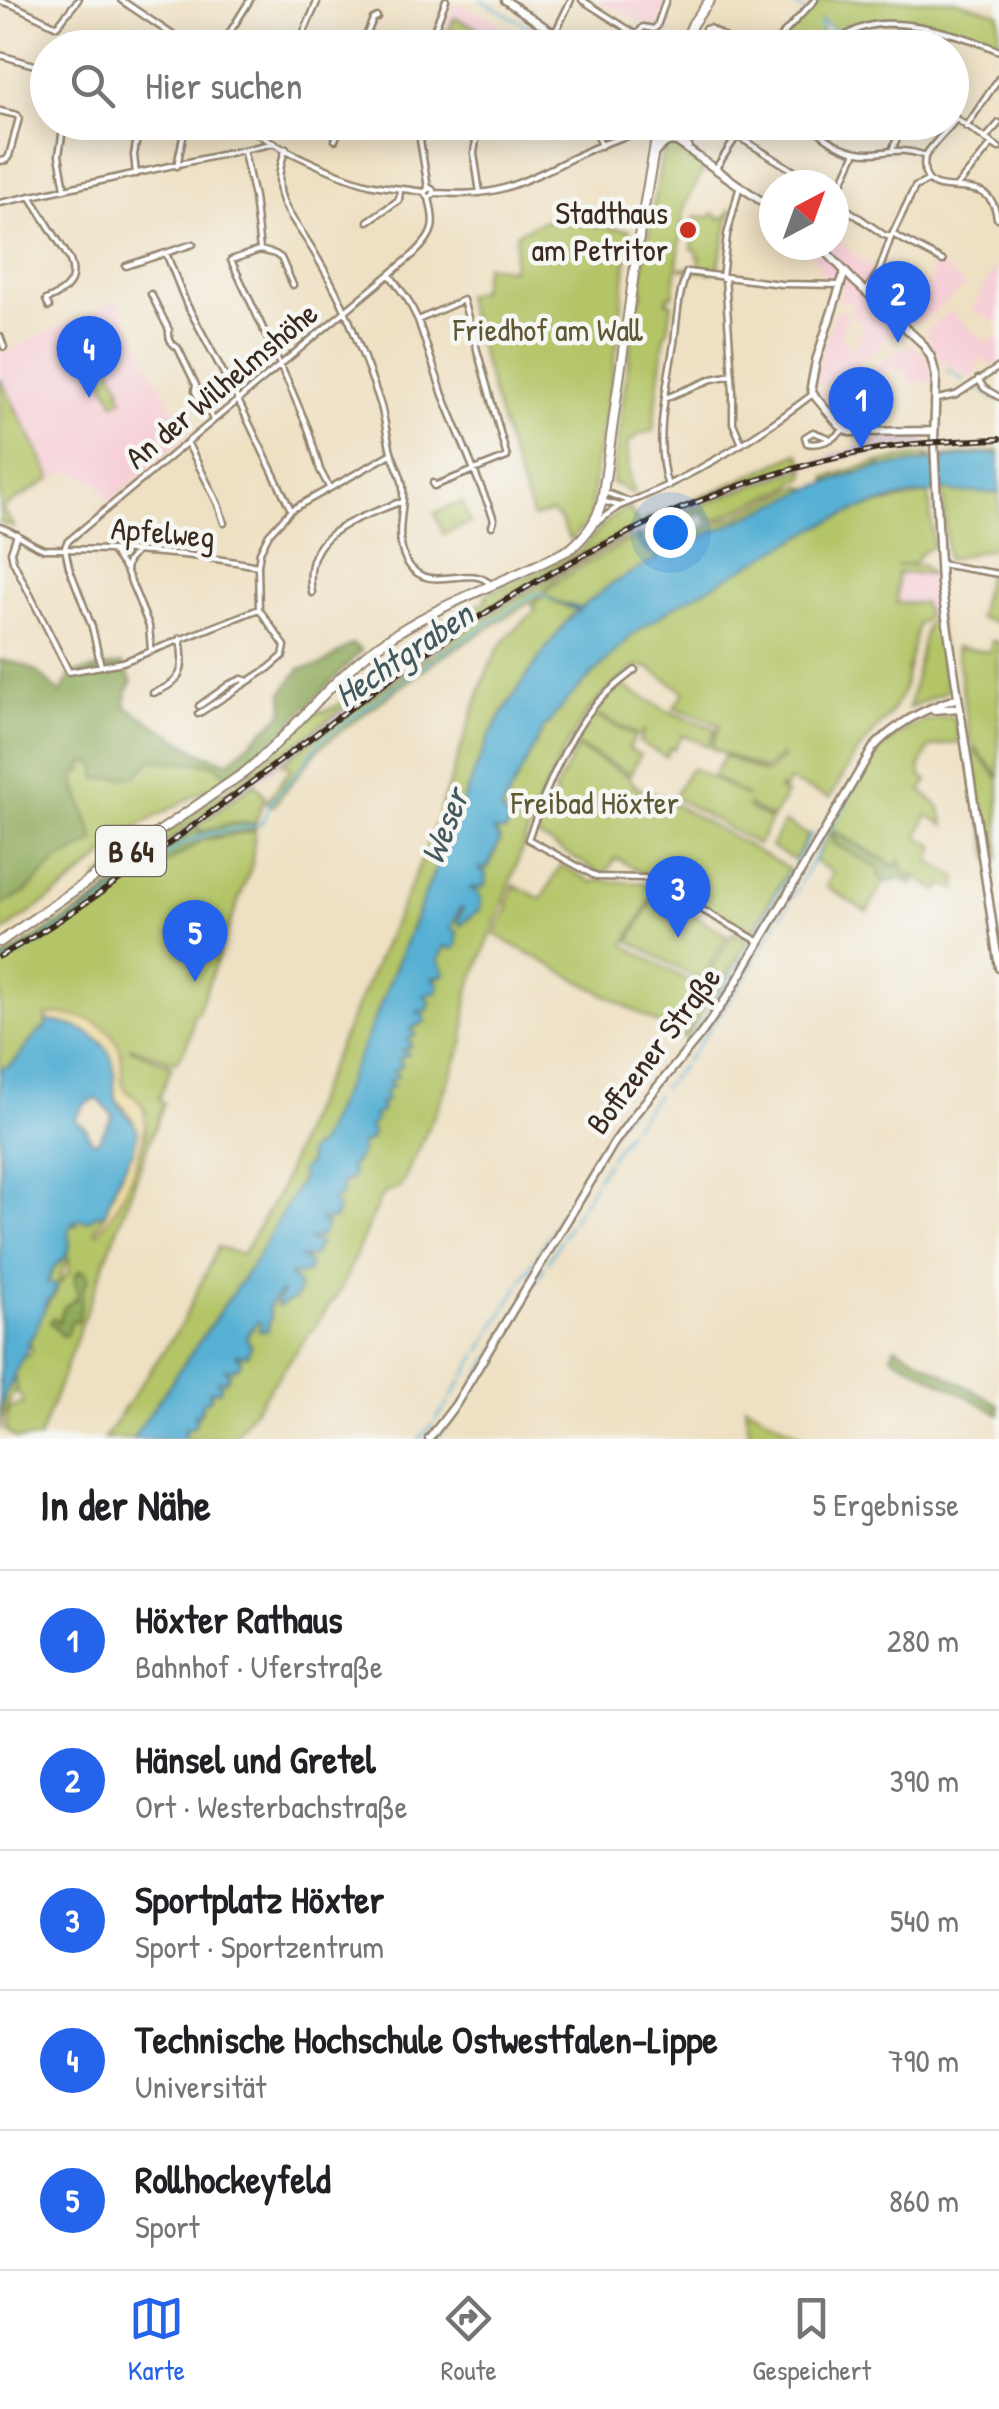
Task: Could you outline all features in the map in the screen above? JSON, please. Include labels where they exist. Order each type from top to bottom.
[{"type":"main road","points":[[505,0],[550,30]]},
{"type":"main road","points":[[690,30],[710,0]]},
{"type":"main road","points":[[590,529],[603,497],[656,140]]},
{"type":"main road","points":[[675,140],[759,199]]},
{"type":"main road","points":[[680,140],[696,154]]},
{"type":"main road","points":[[652,157],[662,145],[678,143]]},
{"type":"main road","points":[[834,260],[922,343],[933,362],[938,553],[999,968]]},
{"type":"main road","points":[[845,271],[812,378],[813,394],[844,429],[859,433],[934,431]]},
{"type":"main road","name":"B 64","points":[[0,942],[246,772],[337,680],[376,647],[422,618],[570,549],[590,529]]},
{"type":"main road","name":"Boffzener Straße","points":[[932,710],[958,698]]},
{"type":"main road","name":"Boffzener Straße","points":[[429,1439],[455,1405],[614,1143],[712,1019],[873,748],[904,720],[932,710],[960,708]]},
{"type":"street","points":[[0,1],[58,26],[78,0]]},
{"type":"street","points":[[120,0],[165,30]]},
{"type":"street","points":[[232,30],[250,0]]},
{"type":"street","points":[[304,30],[318,0]]},
{"type":"street","points":[[434,30],[445,0]]},
{"type":"street","points":[[557,30],[570,0]]},
{"type":"street","points":[[582,0],[629,30]]},
{"type":"street","points":[[641,30],[657,26],[666,0]]},
{"type":"street","points":[[786,30],[815,0]]},
{"type":"street","points":[[368,30],[377,17]]},
{"type":"street","points":[[864,30],[882,24],[923,30]]},
{"type":"street","points":[[969,38],[997,49]]},
{"type":"street","points":[[0,55],[30,64]]},
{"type":"street","points":[[969,122],[999,78]]},
{"type":"street","points":[[0,111],[19,118],[10,156],[0,160]]},
{"type":"street","points":[[985,139],[999,123]]},
{"type":"street","points":[[969,128],[999,148]]},
{"type":"street","points":[[61,140],[59,155],[64,189]]},
{"type":"street","points":[[136,174],[137,140]]},
{"type":"street","points":[[177,166],[182,140]]},
{"type":"street","points":[[270,140],[354,179],[434,192],[505,188],[617,140]]},
{"type":"street","points":[[419,140],[426,196],[430,198],[434,192]]},
{"type":"street","points":[[476,140],[474,154],[480,192]]},
{"type":"street","points":[[600,140],[602,146]]},
{"type":"street","points":[[716,168],[734,140]]},
{"type":"street","points":[[744,140],[793,170]]},
{"type":"street","points":[[826,140],[856,152],[892,150],[926,156]]},
{"type":"street","points":[[892,150],[896,140]]},
{"type":"street","points":[[928,180],[926,156],[938,140]]},
{"type":"street","points":[[0,202],[275,143]]},
{"type":"street","points":[[955,187],[991,145]]},
{"type":"street","points":[[286,148],[278,173],[283,203],[313,248],[346,311],[378,398],[404,489],[400,528],[403,549],[412,568],[430,579],[474,576],[490,585]]},
{"type":"street","points":[[244,152],[260,250]]},
{"type":"street","points":[[848,170],[856,152]]},
{"type":"street","points":[[928,180],[944,187],[983,192],[995,204],[997,218]]},
{"type":"street","points":[[866,292],[879,272],[914,188],[928,180]]},
{"type":"street","points":[[740,185],[727,235],[724,278],[733,423],[742,444]]},
{"type":"street","points":[[368,221],[399,200],[400,189]]},
{"type":"street","points":[[30,196],[73,268],[68,288],[46,300],[49,307]]},
{"type":"street","name":"An der Wilhelmshöhe","points":[[65,548],[66,542],[423,246],[434,222],[430,198]]},
{"type":"street","points":[[849,211],[881,233],[942,261]]},
{"type":"street","points":[[126,266],[192,244]]},
{"type":"street","points":[[292,285],[281,258],[275,254],[260,250],[230,260],[310,431],[328,487]]},
{"type":"street","points":[[166,252],[186,303],[290,510]]},
{"type":"street","points":[[668,486],[662,454],[664,398],[677,312],[688,272],[765,282],[841,285]]},
{"type":"street","points":[[390,276],[418,320],[442,395],[494,520],[492,526]]},
{"type":"street","points":[[152,294],[169,330],[168,337],[178,348],[196,385],[195,391],[213,420]]},
{"type":"street","points":[[418,320],[463,300],[506,457],[434,486],[433,483]]},
{"type":"street","points":[[0,336],[4,347]]},
{"type":"street","points":[[936,399],[956,395],[999,367]]},
{"type":"street","points":[[664,398],[732,374]]},
{"type":"street","points":[[975,381],[999,397]]},
{"type":"street","points":[[590,529],[620,506],[717,462],[813,394]]},
{"type":"street","points":[[873,404],[877,433]]},
{"type":"street","points":[[831,440],[844,429]]},
{"type":"street","points":[[187,442],[224,522]]},
{"type":"street","points":[[198,714],[270,668],[285,652],[285,646],[259,608],[258,566],[269,534],[290,510],[391,454]]},
{"type":"street","points":[[603,497],[633,502]]},
{"type":"street","points":[[603,497],[620,506]]},
{"type":"street","points":[[312,593],[314,556],[330,534],[367,514],[402,503]]},
{"type":"street","points":[[0,528],[44,549],[65,548],[101,666]]},
{"type":"street","points":[[17,534],[11,556],[69,672],[122,662],[259,608]]},
{"type":"street","name":"Apfelweg","points":[[65,548],[224,559],[258,566]]},
{"type":"street","points":[[111,550],[126,570],[149,626],[151,650]]},
{"type":"street","points":[[126,570],[130,558],[138,552]]},
{"type":"street","points":[[940,564],[999,574]]},
{"type":"street","points":[[154,693],[171,685],[180,675],[180,638]]},
{"type":"street","points":[[635,670],[605,694],[580,727],[540,803],[528,839],[597,877],[644,878],[760,942]]},
{"type":"street","points":[[199,706],[230,684],[248,681]]},
{"type":"shaded area","points":[[598,0],[669,0],[657,30],[613,5],[611,8]]},
{"type":"shaded area","points":[[456,3],[509,30],[444,30]]},
{"type":"shaded area","points":[[849,250],[906,297],[934,277],[930,274],[939,263],[965,286],[933,314],[916,323],[903,321],[864,360],[853,348],[863,325],[849,312],[852,304],[841,299],[836,304],[842,285],[823,285],[824,273],[820,272],[816,260],[849,260]]},
{"type":"shaded area","points":[[999,268],[999,324],[972,310],[990,275]]},
{"type":"shaded area","points":[[117,300],[187,436],[109,502],[96,482],[70,471],[53,478],[0,376],[0,355]]},
{"type":"shaded area","points":[[835,309],[848,313],[841,337],[862,361],[823,385],[813,383]]},
{"type":"shaded area","points":[[951,310],[986,344],[999,336],[999,363],[992,367],[980,358],[979,369],[971,380],[935,357],[925,331]]},
{"type":"shaded area","points":[[913,344],[922,354],[925,352],[933,383],[912,382],[907,378],[907,369],[900,374],[892,366],[871,382],[873,429],[842,424],[819,392],[875,367]]},
{"type":"shaded area","points":[[910,433],[925,440],[925,445],[876,451],[805,468],[648,527],[646,523],[734,486],[873,440]]},
{"type":"shaded area","points":[[640,526],[639,531],[558,573],[481,622],[345,716],[136,871],[133,866],[476,615],[575,557]]},
{"type":"shaded area","points":[[897,572],[930,574],[935,578],[940,613],[927,616],[923,604],[897,604]]},
{"type":"green space","points":[[820,0],[953,0],[999,13],[999,41],[969,30],[892,20],[834,30],[821,20],[822,30],[793,30]]},
{"type":"green space","points":[[454,18],[478,28],[477,30],[449,30]]},
{"type":"green space","points":[[669,146],[703,167],[703,171],[685,205],[673,296],[668,296],[667,302],[672,303],[653,431],[640,434],[627,444],[630,481],[635,493],[630,493],[612,483],[636,304],[643,294],[641,281],[661,159]]},
{"type":"green space","points":[[732,208],[718,268],[711,273],[679,268],[699,268],[700,257],[692,249],[695,216],[710,217],[713,213],[721,219]]},
{"type":"green space","name":"Friedhof am Wall","points":[[545,220],[630,230],[590,520],[570,540],[551,512],[533,518],[464,296],[480,290],[485,265],[512,269],[517,233]]},
{"type":"green space","points":[[89,331],[121,387],[123,399],[115,403],[98,364],[87,347],[80,347],[75,338]]},
{"type":"green space","points":[[0,378],[52,478],[2,509],[14,527],[0,523]]},
{"type":"green space","points":[[996,450],[999,454],[926,460],[881,469],[876,467],[827,481],[826,477],[878,462],[881,467],[881,462],[929,454],[927,458]]},
{"type":"green space","points":[[799,453],[804,463],[734,486],[646,523],[645,520]]},
{"type":"green space","points":[[805,468],[805,477],[792,486],[720,518],[708,521],[705,511],[685,519],[687,527],[648,527],[732,493]]},
{"type":"green space","points":[[802,485],[812,488],[666,553],[650,549],[639,536],[650,534],[655,539],[657,533],[666,537],[663,533],[696,529],[702,532],[703,528]]},
{"type":"green space","points":[[943,490],[999,493],[999,546],[947,560]]},
{"type":"green space","points":[[929,493],[933,546],[913,564],[895,566],[922,565],[930,574],[897,573],[897,603],[923,603],[927,616],[918,623],[903,691],[892,711],[856,754],[830,798],[789,781],[784,790],[780,787],[786,794],[773,818],[748,805],[771,820],[758,845],[674,797],[692,768],[748,797],[713,776],[724,756],[766,774],[783,757],[764,770],[711,748],[720,725],[674,707],[685,692],[648,667],[635,667],[588,711],[538,803],[468,992],[464,1041],[400,1188],[381,1197],[340,1291],[233,1439],[182,1439],[184,1429],[194,1427],[197,1418],[193,1415],[201,1413],[209,1392],[220,1390],[217,1380],[225,1381],[229,1375],[225,1369],[239,1365],[241,1360],[235,1354],[247,1354],[251,1346],[246,1337],[257,1322],[261,1323],[259,1331],[267,1331],[271,1317],[268,1308],[280,1291],[276,1304],[279,1306],[295,1299],[298,1284],[289,1275],[308,1271],[307,1261],[299,1260],[313,1256],[319,1243],[308,1241],[322,1236],[327,1225],[320,1220],[336,1215],[338,1208],[331,1200],[343,1192],[340,1184],[352,1178],[350,1165],[361,1151],[359,1145],[370,1140],[369,1126],[376,1120],[373,1114],[380,1113],[379,1103],[387,1100],[384,1091],[393,1085],[388,1082],[397,1076],[393,1071],[402,1066],[397,1060],[408,1054],[402,1050],[411,1046],[406,1040],[416,1035],[411,1030],[426,1021],[424,1015],[417,1013],[428,1009],[430,1002],[424,996],[436,992],[438,984],[432,977],[445,973],[438,961],[445,945],[453,949],[457,945],[457,932],[451,929],[460,907],[461,925],[480,909],[481,898],[469,887],[486,884],[485,873],[477,868],[488,867],[500,840],[493,831],[506,831],[510,823],[502,809],[545,725],[632,635],[672,608],[856,510]]},
{"type":"green space","points":[[462,502],[470,523],[443,534],[435,513]]},
{"type":"green space","points":[[629,508],[640,526],[558,567],[480,613],[384,679],[104,887],[97,879],[230,787],[276,751],[310,715],[337,706],[379,668],[435,632],[433,624],[441,619],[444,622],[487,600],[485,595],[577,553],[606,522]]},
{"type":"green space","points":[[629,536],[559,575],[538,597],[434,662],[318,749],[273,806],[266,802],[291,769],[282,763],[365,701],[494,612],[583,559]]},
{"type":"green space","points":[[635,537],[642,548],[658,558],[610,585],[581,608],[574,608],[579,610],[539,658],[489,737],[325,1132],[307,1157],[309,1163],[300,1171],[302,1178],[256,1259],[132,1439],[104,1439],[181,1325],[218,1247],[242,1255],[280,1190],[304,1124],[432,834],[497,651],[536,610],[532,604],[562,578]]},
{"type":"green space","points":[[987,576],[999,580],[999,623],[978,618]]},
{"type":"green space","points":[[937,617],[947,691],[909,708],[926,626]]},
{"type":"green space","points":[[992,641],[999,642],[999,776],[970,741],[956,647],[989,652]]},
{"type":"green space","points":[[352,644],[361,651],[279,735],[229,777],[215,764],[151,760],[135,777],[97,779],[96,763],[83,763],[83,771],[78,772],[74,781],[95,841],[56,862],[26,892],[0,906],[0,660],[34,670],[60,694],[71,674],[123,664],[132,682],[125,706],[199,752],[228,762],[284,712],[283,692],[300,669],[321,665]]},
{"type":"green space","points":[[619,684],[668,711],[716,729],[708,746],[682,735],[666,757],[639,742],[645,729],[640,736],[592,711]]},
{"type":"green space","points":[[590,716],[635,736],[629,749],[640,755],[630,774],[573,743]]},
{"type":"green space","points":[[949,716],[956,722],[960,742],[930,747],[920,766],[921,777],[928,781],[921,791],[940,807],[945,825],[927,815],[918,836],[936,847],[929,861],[956,877],[957,890],[944,884],[938,891],[903,870],[900,861],[896,866],[831,829],[864,772],[890,741],[925,721]]},
{"type":"green space","name":"Freibad Höxter","points":[[577,748],[631,778],[635,788],[658,795],[789,869],[751,933],[616,858],[602,874],[536,835]]},
{"type":"green space","points":[[971,751],[999,779],[999,859],[990,861]]},
{"type":"green space","points":[[151,760],[216,764],[229,777],[142,824],[67,887],[0,934],[0,906],[26,892],[56,862],[95,841],[74,780],[83,762],[96,763],[98,779]]},
{"type":"green space","points":[[255,783],[265,796],[255,823],[228,824],[197,834],[201,830],[197,826]]},
{"type":"green space","points":[[784,822],[808,835],[795,860],[771,847]]},
{"type":"green space","points":[[255,823],[255,830],[202,840],[174,859],[141,872],[48,938],[0,964],[0,960],[86,907],[197,826],[199,833],[228,824]]},
{"type":"green space","points":[[255,830],[252,864],[198,1012],[192,1016],[182,1054],[175,1062],[130,1047],[172,1066],[159,1098],[164,1103],[39,1439],[16,1439],[5,1430],[9,1409],[23,1404],[17,1385],[0,1431],[2,1405],[23,1356],[32,1351],[28,1344],[58,1285],[47,1284],[54,1268],[66,1256],[73,1221],[104,1215],[95,1232],[130,1180],[145,1139],[146,1112],[123,1085],[120,1050],[113,1036],[47,1015],[45,1028],[14,1062],[0,1069],[0,964],[80,916],[142,872],[145,874],[202,840]],"holes":[[[69,1260],[69,1272],[58,1285],[65,1263]]]},
{"type":"green space","points":[[831,830],[896,867],[901,860],[903,870],[916,878],[912,885],[900,879],[886,883],[878,877],[880,870],[833,843]]},
{"type":"green space","points":[[829,834],[835,838],[833,842],[881,870],[879,877],[884,882],[867,912],[826,886],[833,873],[814,861]]},
{"type":"green space","points":[[561,865],[594,883],[644,883],[656,889],[625,945],[701,988],[733,932],[748,940],[685,1038],[495,935],[509,909],[514,885],[542,899]]},
{"type":"green space","points":[[656,894],[727,935],[701,981],[630,941]]},
{"type":"green space","points":[[81,1270],[89,1279],[78,1322],[72,1320],[62,1336],[50,1322],[53,1318],[59,1323],[64,1307],[76,1299],[75,1275]]},
{"type":"green space","points":[[895,1346],[999,1405],[999,1414],[891,1355]]},
{"type":"green space","points":[[745,1405],[808,1439],[750,1439]]},
{"type":"sand","points":[[47,1015],[93,1021],[111,1034],[121,1055],[123,1085],[143,1108],[144,1137],[139,1155],[115,1209],[97,1233],[138,1131],[116,1099],[114,1066],[102,1043],[72,1026],[47,1021]]},
{"type":"water","points":[[999,454],[999,493],[949,490],[898,498],[856,510],[816,528],[672,608],[632,635],[545,726],[502,809],[510,823],[506,831],[494,831],[500,840],[488,868],[477,869],[485,872],[486,884],[469,888],[481,898],[480,909],[461,925],[460,907],[451,929],[457,932],[457,945],[453,949],[444,946],[438,961],[445,973],[432,978],[439,984],[437,992],[424,996],[430,1002],[428,1010],[417,1012],[426,1021],[411,1029],[416,1035],[407,1040],[411,1046],[402,1050],[408,1053],[398,1060],[402,1066],[393,1071],[398,1076],[388,1082],[393,1086],[384,1092],[387,1100],[379,1104],[380,1113],[373,1115],[376,1121],[369,1126],[370,1140],[359,1145],[361,1151],[350,1165],[352,1177],[340,1183],[343,1192],[331,1200],[338,1208],[334,1219],[320,1220],[327,1224],[322,1236],[309,1240],[319,1243],[313,1256],[300,1258],[307,1261],[308,1271],[289,1275],[299,1286],[295,1299],[279,1306],[276,1304],[280,1292],[268,1307],[271,1317],[267,1331],[259,1330],[261,1323],[257,1322],[246,1337],[251,1346],[247,1355],[236,1354],[241,1360],[239,1365],[225,1369],[230,1374],[225,1381],[217,1381],[221,1385],[219,1391],[209,1391],[209,1400],[194,1415],[194,1427],[184,1429],[182,1439],[132,1439],[256,1259],[302,1178],[300,1171],[309,1163],[307,1154],[317,1147],[365,1042],[489,737],[539,658],[579,611],[545,595],[581,608],[610,585],[658,558],[642,548],[635,537],[639,536],[650,549],[666,553],[843,477],[877,468]]},
{"type":"water","points":[[47,1021],[69,1025],[90,1034],[106,1048],[114,1068],[116,1099],[138,1132],[104,1215],[73,1222],[77,1225],[71,1225],[68,1231],[69,1258],[65,1257],[54,1268],[47,1283],[58,1285],[47,1300],[0,1415],[0,1069],[14,1062]],"holes":[[[100,1101],[113,1116],[94,1142],[86,1128],[75,1120],[84,1105]]]},
{"type":"waterway","points":[[481,0],[535,30]]},
{"type":"waterway","points":[[789,0],[809,15]]},
{"type":"waterway","points":[[821,21],[833,30]]},
{"type":"waterway","points":[[821,23],[821,30]]},
{"type":"waterway","points":[[948,369],[952,373]]},
{"type":"waterway","points":[[955,374],[964,381]]},
{"type":"waterway","points":[[977,387],[999,401]]},
{"type":"waterway","name":"Hechtgraben","points":[[258,825],[270,803],[320,741],[426,664],[536,593],[546,596]]},
{"type":"waterway","points":[[850,796],[868,764]]},
{"type":"waterway","points":[[837,819],[848,800]]},
{"type":"waterway","points":[[828,833],[835,822]]},
{"type":"waterway","name":"Hechtgraben","points":[[0,966],[100,904],[182,844],[208,834],[253,826]]},
{"type":"waterway","points":[[794,865],[812,833]]},
{"type":"waterway","points":[[800,883],[825,839]]},
{"type":"waterway","points":[[758,927],[791,871]]},
{"type":"waterway","points":[[791,899],[798,887]]},
{"type":"waterway","points":[[781,916],[789,903]]},
{"type":"waterway","points":[[759,954],[778,921]]},
{"type":"waterway","points":[[708,1013],[751,944]]},
{"type":"waterway","points":[[743,982],[756,959]]},
{"type":"waterway","points":[[696,1048],[740,985]]},
{"type":"waterway","points":[[684,1045],[705,1018]]},
{"type":"waterway","points":[[659,1074],[681,1048]]},
{"type":"waterway","points":[[685,1062],[694,1051]]},
{"type":"waterway","points":[[663,1088],[682,1066]]},
{"type":"waterway","points":[[642,1092],[656,1077]]},
{"type":"waterway","points":[[632,1126],[657,1095]]},
{"type":"waterway","points":[[621,1118],[639,1096]]},
{"type":"waterway","points":[[595,1157],[618,1122]]},
{"type":"waterway","points":[[610,1158],[628,1131]]},
{"type":"waterway","points":[[586,1174],[594,1160]]},
{"type":"waterway","points":[[597,1178],[607,1162]]},
{"type":"waterway","points":[[579,1186],[583,1178]]},
{"type":"waterway","points":[[583,1203],[594,1183]]},
{"type":"waterway","points":[[567,1205],[576,1190]]},
{"type":"waterway","points":[[572,1221],[580,1207]]},
{"type":"waterway","points":[[551,1231],[564,1210]]},
{"type":"waterway","points":[[562,1237],[569,1225]]},
{"type":"waterway","points":[[538,1254],[549,1234]]},
{"type":"waterway","points":[[548,1261],[560,1241]]},
{"type":"waterway","points":[[521,1282],[535,1259]]},
{"type":"waterway","points":[[534,1284],[545,1266]]},
{"type":"waterway","points":[[507,1305],[519,1286]]},
{"type":"waterway","points":[[524,1302],[531,1288]]},
{"type":"waterway","points":[[509,1326],[521,1306]]},
{"type":"waterway","points":[[493,1329],[505,1309]]},
{"type":"waterway","points":[[501,1340],[507,1330]]},
{"type":"waterway","points":[[487,1340],[491,1333]]},
{"type":"waterway","points":[[480,1351],[485,1343]]},
{"type":"waterway","points":[[494,1353],[498,1346]]},
{"type":"waterway","points":[[465,1376],[477,1355]]},
{"type":"waterway","points":[[471,1390],[491,1357]]},
{"type":"waterway","points":[[451,1398],[462,1380]]},
{"type":"waterway","points":[[461,1407],[468,1395]]},
{"type":"waterway","points":[[436,1420],[448,1403]]},
{"type":"waterway","points":[[447,1426],[458,1411]]},
{"type":"waterway","points":[[419,1439],[433,1424]]},
{"type":"waterway","points":[[436,1439],[445,1429]]},
{"type":"railway","points":[[0,956],[115,883],[430,650],[590,552],[683,508],[779,473],[893,447],[999,439]]},
{"type":"place","name":"Stadthaus am Petritor","points":[[688,230]]},
{"type":"place","name":"Hänsel und Gretel","points":[[898,343]]},
{"type":"place","name":"Technische Hochschule Ostwestfalen-Lippe","points":[[89,398]]},
{"type":"place","name":"Höxter Rathaus","points":[[861,449]]},
{"type":"place","name":"Sportplatz Höxter","points":[[678,938]]},
{"type":"place","name":"Rollhockeyfeld","points":[[195,982]]},
{"type":"water label","name":"Weser","points":[[444,826]]}]
